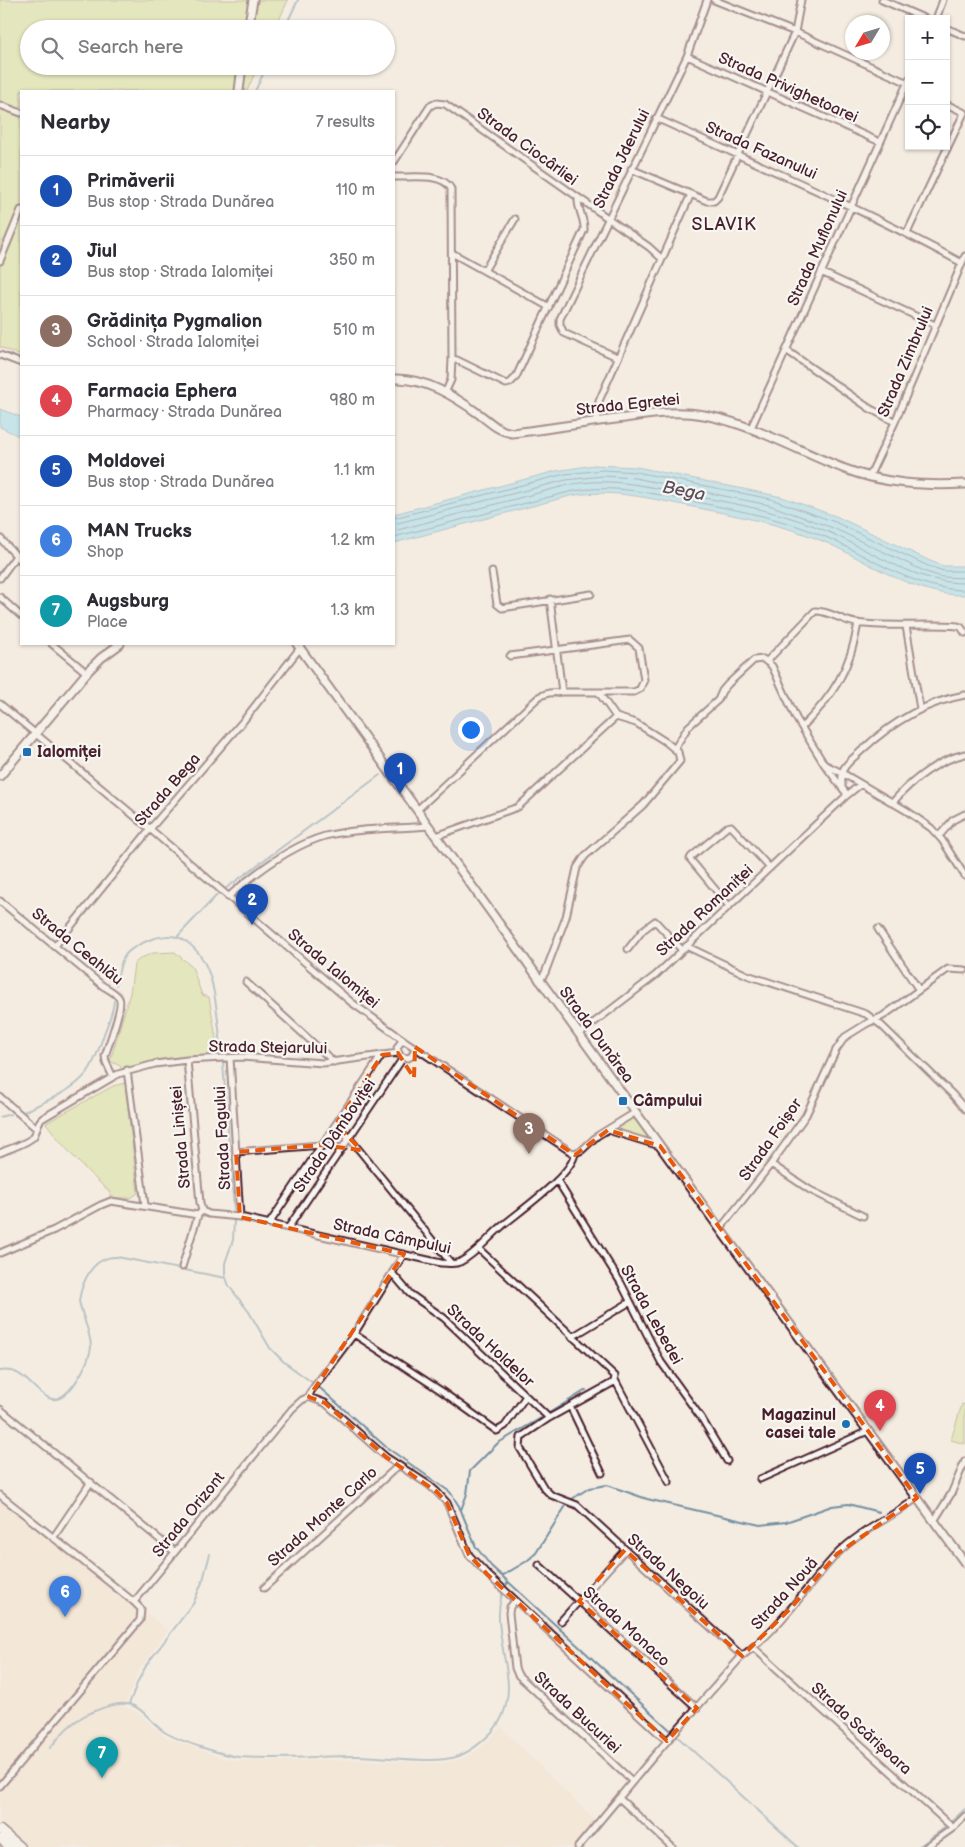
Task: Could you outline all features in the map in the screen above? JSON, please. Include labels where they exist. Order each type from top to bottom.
[{"type":"main road","points":[[0,1830],[20,1847]]},
{"type":"main road","points":[[0,1839],[10,1847]]},
{"type":"street","points":[[250,20],[253,0]]},
{"type":"street","name":"Strada Jderului","points":[[617,357],[569,336],[561,329],[560,319],[686,56],[707,0]]},
{"type":"street","points":[[714,0],[794,32],[905,81]]},
{"type":"street","points":[[631,169],[708,201],[714,200],[720,193],[794,32],[801,0]]},
{"type":"street","points":[[882,0],[917,15]]},
{"type":"street","points":[[937,15],[943,0]]},
{"type":"street","points":[[950,30],[965,36]]},
{"type":"street","name":"Strada Privighetoarei","points":[[686,56],[880,142]]},
{"type":"street","points":[[239,90],[241,75]]},
{"type":"street","name":"Strada Muflonului","points":[[751,428],[850,205],[905,88]]},
{"type":"street","name":"Strada Ciocârliei","points":[[395,160],[430,106],[439,102],[451,108],[662,258]]},
{"type":"street","points":[[0,105],[20,113]]},
{"type":"street","points":[[907,233],[964,113],[948,105]]},
{"type":"street","name":"Strada Fazanului","points":[[656,118],[850,205],[964,259]]},
{"type":"street","points":[[395,177],[438,178],[449,185],[451,189],[452,359],[450,380],[445,393]]},
{"type":"street","points":[[596,421],[599,401],[617,357],[691,194]]},
{"type":"street","points":[[452,359],[506,384],[516,377],[584,230],[578,198]]},
{"type":"street","points":[[0,261],[20,212]]},
{"type":"street","points":[[484,271],[515,219]]},
{"type":"street","points":[[452,253],[549,307]]},
{"type":"street","name":"Strada Zimbrului","points":[[869,477],[895,422],[964,259]]},
{"type":"street","points":[[821,272],[935,325]]},
{"type":"street","points":[[786,350],[869,408],[895,422]]},
{"type":"street","points":[[0,355],[20,362]]},
{"type":"street","name":"Strada Egretei","points":[[395,379],[420,381],[472,409],[506,432],[528,432],[596,421],[682,412],[718,418],[751,428],[844,469],[869,477],[914,484],[965,484]]},
{"type":"street","points":[[0,538],[20,560]]},
{"type":"street","points":[[0,578],[16,556]]},
{"type":"street","points":[[492,572],[499,607],[591,594]]},
{"type":"street","points":[[0,597],[20,615]]},
{"type":"street","points":[[550,599],[562,692]]},
{"type":"street","points":[[767,661],[815,610],[858,623],[906,626],[958,626],[965,633]]},
{"type":"street","points":[[802,728],[822,707],[836,688],[850,658],[858,623]]},
{"type":"street","points":[[906,626],[920,710]]},
{"type":"street","points":[[417,810],[536,698],[544,694],[562,692],[634,692],[640,689],[644,680],[639,648],[630,640],[510,656]]},
{"type":"street","points":[[53,645],[86,673]]},
{"type":"street","points":[[0,776],[111,646]]},
{"type":"street","name":"Strada Dunărea","points":[[299,646],[578,1034],[965,1562]]},
{"type":"street","name":"Strada Bega","points":[[54,946],[244,720],[299,646]]},
{"type":"street","points":[[675,748],[688,727],[718,700],[722,691],[754,660],[763,659],[772,666],[802,728],[824,764],[842,786],[846,793],[844,798]]},
{"type":"street","points":[[540,981],[545,973],[566,917],[579,864],[585,856],[631,817],[679,765],[680,757],[675,748],[636,723],[616,717],[599,693]]},
{"type":"street","points":[[842,786],[842,772],[846,765],[878,735],[900,720],[920,710],[943,700],[965,695]]},
{"type":"street","name":"Strada Ialomiței","points":[[0,704],[351,1002],[415,1048],[575,1153]]},
{"type":"street","points":[[436,836],[518,807],[616,717]]},
{"type":"street","points":[[892,802],[907,785],[941,762],[965,754]]},
{"type":"street","points":[[824,764],[842,772],[931,828],[954,856],[965,876]]},
{"type":"street","name":"Strada Romaniței","points":[[578,1034],[656,975],[861,784]]},
{"type":"street","points":[[939,836],[953,820],[965,814]]},
{"type":"street","points":[[226,895],[267,865],[322,837],[341,833],[428,826]]},
{"type":"street","points":[[729,906],[690,860],[691,858],[727,827],[732,826],[770,868]]},
{"type":"street","name":"Strada Ceahlău","points":[[0,901],[121,1000],[105,1056],[113,1077]]},
{"type":"street","points":[[628,949],[643,930],[655,921],[684,948],[748,975],[862,1012],[876,1020],[965,1109]]},
{"type":"street","points":[[878,929],[919,990]]},
{"type":"street","name":"Strada Foișor","points":[[720,1229],[772,1164],[806,1115],[840,1043],[850,1033],[883,1016],[948,969],[965,970]]},
{"type":"street","points":[[246,982],[334,1062]]},
{"type":"street","points":[[405,1041],[400,1043],[397,1048],[398,1053],[403,1058],[412,1056],[415,1048]]},
{"type":"street","name":"Strada Stejarului","points":[[0,1152],[30,1139],[34,1135],[37,1124],[43,1118],[127,1070],[187,1060],[252,1058],[307,1063],[334,1062],[398,1053]]},
{"type":"street","points":[[269,1224],[382,1055]]},
{"type":"street","name":"Strada Fagului","points":[[229,1058],[240,1217]]},
{"type":"street","name":"Strada Dâmboviței","points":[[288,1228],[403,1058]]},
{"type":"street","name":"Strada Liniștei","points":[[187,1060],[200,1213]]},
{"type":"street","points":[[127,1070],[145,1205]]},
{"type":"street","points":[[0,1097],[36,1128]]},
{"type":"street","name":"Strada Câmpului","points":[[0,1253],[54,1230],[106,1203],[121,1201],[190,1215],[200,1213],[240,1217],[451,1264],[457,1263],[479,1249],[500,1228],[537,1200],[573,1162],[575,1153],[597,1136],[636,1112]]},
{"type":"street","points":[[336,1124],[451,1264]]},
{"type":"street","points":[[608,1130],[660,1146]]},
{"type":"street","points":[[236,1152],[321,1145],[342,1148]]},
{"type":"street","points":[[772,1164],[810,1190],[863,1216]]},
{"type":"street","name":"Strada Lebedei","points":[[556,1180],[620,1283],[661,1362],[702,1419],[727,1461]]},
{"type":"street","points":[[182,1267],[200,1213]]},
{"type":"street","points":[[479,1249],[614,1374],[615,1380],[669,1482]]},
{"type":"street","name":"Strada Orizont","points":[[134,1602],[292,1409],[302,1400],[309,1397],[311,1390],[354,1334],[404,1254]]},
{"type":"street","name":"Strada Holdelor","points":[[392,1273],[410,1294],[444,1318],[549,1418]]},
{"type":"street","points":[[572,1337],[630,1302]]},
{"type":"street","points":[[354,1334],[440,1390],[497,1431],[506,1426],[526,1396]]},
{"type":"street","points":[[549,1418],[615,1380]]},
{"type":"street","points":[[309,1397],[326,1403],[367,1441],[398,1466],[428,1485],[442,1498],[447,1503],[470,1555],[515,1601],[667,1741]]},
{"type":"street","points":[[570,1406],[602,1473]]},
{"type":"street","points":[[0,1409],[176,1552]]},
{"type":"street","name":"Strada Negoiu","points":[[549,1418],[520,1439],[520,1448],[546,1490],[551,1495],[577,1505],[742,1656]]},
{"type":"street","points":[[760,1479],[868,1431]]},
{"type":"street","points":[[934,1521],[951,1494],[965,1461]]},
{"type":"street","name":"Strada Monte Carlo","points":[[264,1588],[398,1466]]},
{"type":"street","points":[[53,1538],[91,1482]]},
{"type":"street","points":[[0,1495],[134,1602],[142,1615],[140,1620],[0,1786]]},
{"type":"street","name":"Strada Nouă","points":[[578,1847],[667,1741],[742,1656],[754,1648],[837,1554],[848,1544],[917,1498]]},
{"type":"street","points":[[562,1621],[625,1550]]},
{"type":"street","name":"Strada Monaco","points":[[539,1565],[697,1708]]},
{"type":"street","name":"Strada Bucuriei","points":[[515,1601],[510,1607],[509,1613],[515,1668],[518,1675],[632,1782]]},
{"type":"street","name":"Strada Scărișoara","points":[[754,1648],[953,1828]]},
{"type":"street","points":[[619,1798],[672,1847]]},
{"type":"street","points":[[926,1847],[953,1828],[965,1816]]},
{"type":"highlighted area","points":[[415,1047],[575,1155],[608,1130],[660,1146],[917,1498],[837,1554],[790,1609],[742,1656],[625,1550],[579,1601],[697,1708],[667,1741],[487,1574],[469,1555],[447,1503],[437,1492],[386,1457],[325,1403],[309,1397],[404,1254],[240,1217],[236,1152],[321,1145],[361,1150],[336,1124],[382,1055],[398,1053],[414,1078]]},
{"type":"shaded area","points":[[0,1494],[168,1630],[139,1670],[124,1707],[137,1712],[165,1737],[220,1757],[238,1761],[356,1760],[442,1763],[455,1761],[473,1753],[486,1743],[501,1727],[598,1823],[578,1847],[0,1847]]},
{"type":"green space","points":[[0,0],[288,0],[279,20],[20,20],[20,75],[254,75],[247,90],[20,90],[20,356],[0,347]]},
{"type":"green space","points":[[175,952],[192,967],[202,995],[209,997],[219,1055],[144,1064],[122,1070],[120,1066],[110,1061],[130,993],[134,964],[141,958],[153,953]]},
{"type":"green space","points":[[125,1083],[138,1193],[131,1198],[110,1198],[110,1192],[76,1159],[46,1123],[113,1086]]},
{"type":"green space","points":[[628,1119],[637,1120],[647,1134],[647,1138],[618,1131],[619,1125]]},
{"type":"green space","points":[[962,1404],[965,1405],[965,1444],[951,1440]]},
{"type":"water","points":[[0,409],[20,417],[20,437],[0,427]]},
{"type":"water","name":"Bega","points":[[594,465],[637,467],[782,497],[838,517],[930,561],[944,566],[965,566],[965,595],[947,594],[911,584],[825,542],[776,525],[662,501],[617,494],[601,493],[570,496],[395,543],[395,514],[556,471]]},
{"type":"waterway","points":[[288,20],[298,0]]},
{"type":"waterway","points":[[255,90],[263,75]]},
{"type":"waterway","points":[[177,937],[218,894],[380,775]]},
{"type":"waterway","points":[[116,985],[124,956],[133,948],[153,939],[166,936],[178,937],[194,948],[203,960],[213,989],[222,1050],[234,1210]]},
{"type":"waterway","points":[[25,1111],[69,1089],[89,1070],[98,1052],[114,1001]]},
{"type":"waterway","points":[[0,1117],[10,1114]]},
{"type":"waterway","points":[[234,1221],[233,1240],[225,1263],[225,1275],[229,1286],[249,1312],[270,1348],[284,1362],[313,1383]]},
{"type":"waterway","points":[[0,1371],[15,1372],[21,1375],[49,1398],[56,1399],[63,1396],[70,1389],[77,1381],[87,1361],[91,1346],[79,1301],[86,1278],[95,1265],[101,1261],[117,1257],[226,1278]]},
{"type":"waterway","points":[[320,1388],[386,1447],[450,1492],[459,1506],[476,1547],[491,1566],[798,1847]]},
{"type":"waterway","points":[[549,1413],[586,1390]]},
{"type":"waterway","points":[[461,1510],[467,1494],[470,1471],[498,1443],[541,1418]]},
{"type":"waterway","points":[[572,1499],[589,1488],[607,1485],[647,1499],[760,1525],[786,1522],[832,1506],[848,1504],[879,1512]]},
{"type":"waterway","points":[[502,1576],[527,1561],[536,1553],[567,1504]]},
{"type":"waterway","points":[[129,1704],[147,1664],[193,1604],[203,1580],[210,1554]]},
{"type":"waterway","points":[[50,1748],[68,1727],[84,1716],[101,1708],[127,1704],[139,1709],[166,1733],[201,1747],[239,1757],[357,1756],[436,1760],[459,1756],[476,1747],[495,1729],[506,1706],[508,1686],[500,1632],[499,1606],[508,1582]]},
{"type":"waterway","points":[[952,1821],[965,1809]]},
{"type":"waterway","points":[[918,1847],[947,1826]]},
{"type":"place","name":"Ialomiței","points":[[27,752]]},
{"type":"place","name":"Primăverii","points":[[400,794]]},
{"type":"place","name":"Jiul","points":[[252,925]]},
{"type":"place","name":"Câmpului","points":[[623,1101]]},
{"type":"place","name":"Grădinița Pygmalion","points":[[529,1154]]},
{"type":"place","name":"Magazinul casei tale","points":[[846,1424]]},
{"type":"place","name":"Farmacia Ephera","points":[[880,1431]]},
{"type":"place","name":"Moldovei","points":[[920,1494]]},
{"type":"place","name":"MAN Trucks","points":[[65,1617]]},
{"type":"place","name":"Augsburg","points":[[102,1778]]},
{"type":"district","name":"SLAVIK","points":[[724,224]]}]
